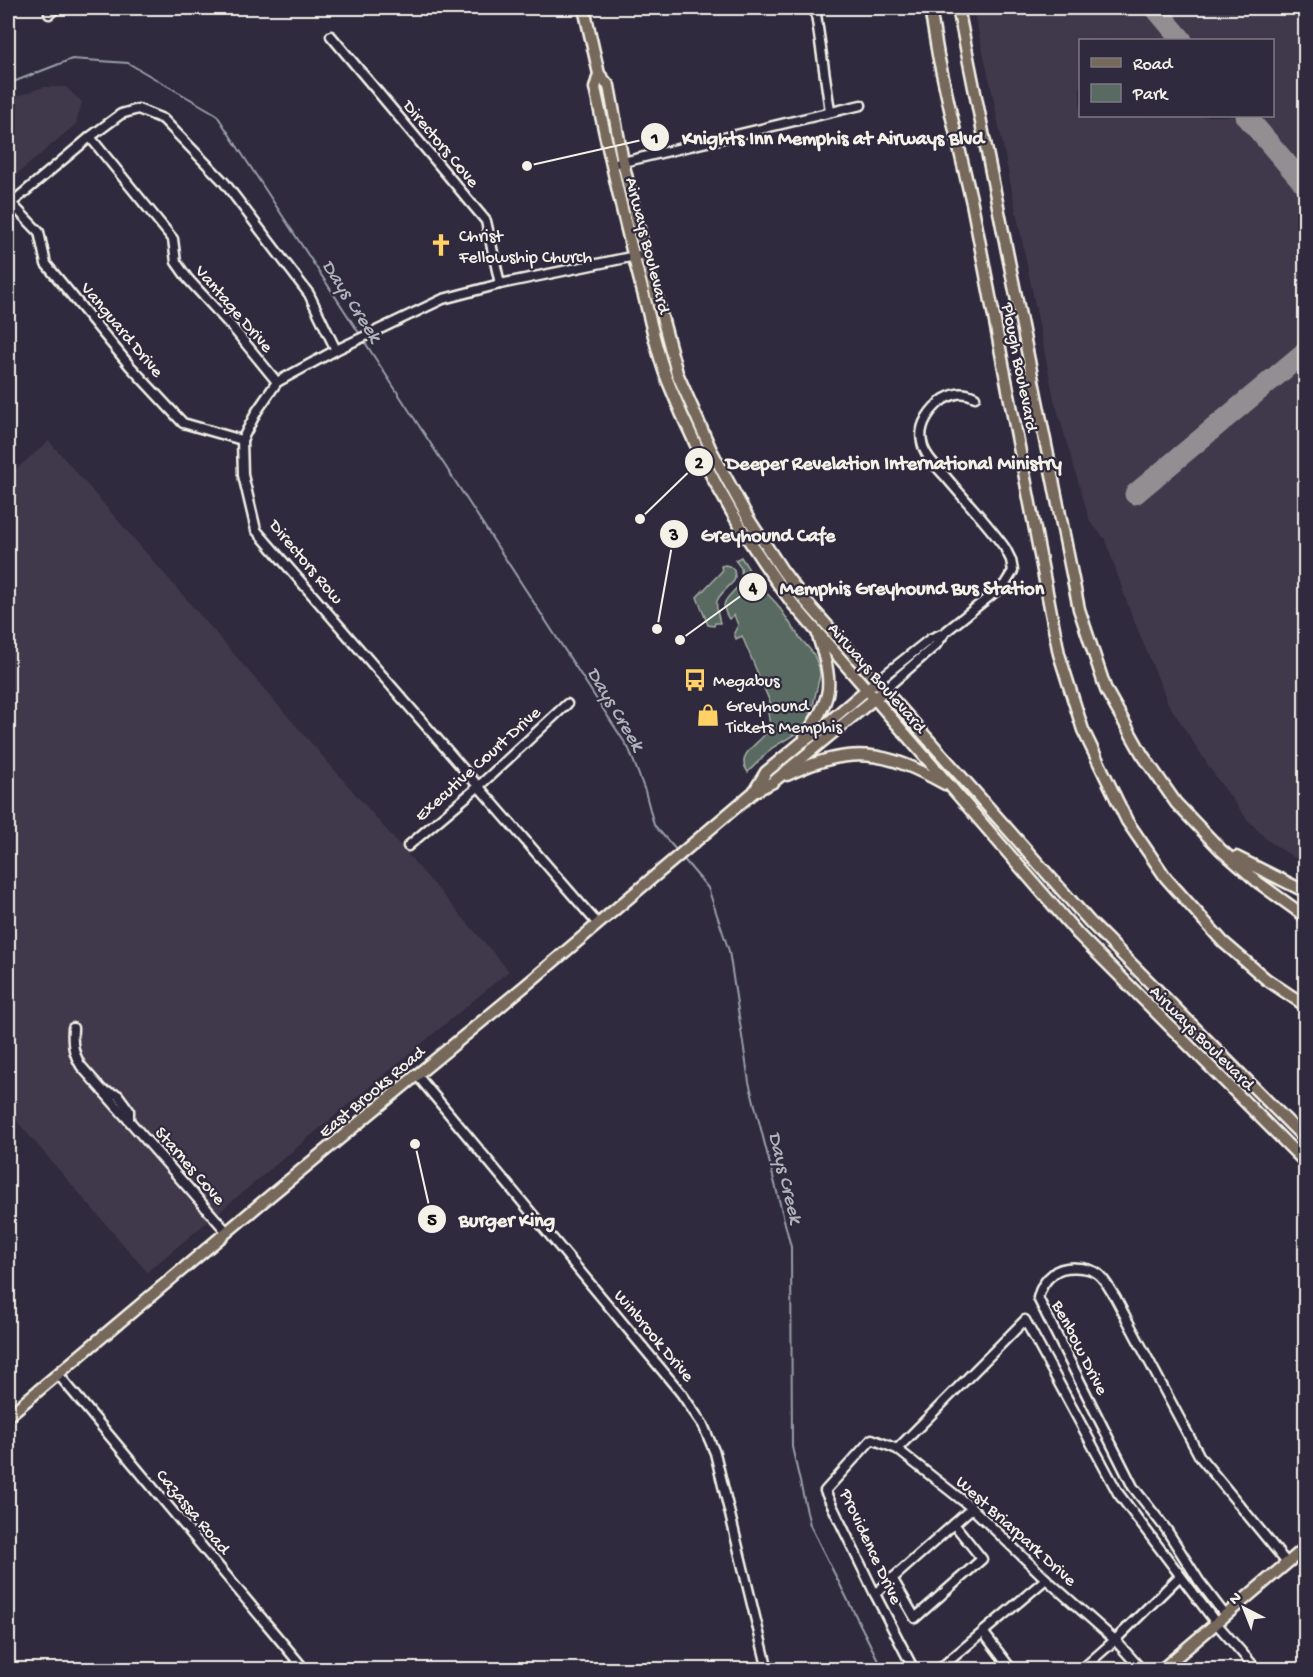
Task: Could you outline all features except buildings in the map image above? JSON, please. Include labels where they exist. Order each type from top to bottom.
[{"type":"main road","name":"Airways Boulevard","points":[[585,8],[599,74],[609,86],[617,163],[666,377],[700,455],[738,524],[790,591],[816,630],[1078,934],[1305,1163]]},
{"type":"main road","name":"Plough Boulevard","points":[[930,8],[938,55],[972,203],[1059,654],[1083,730],[1127,821],[1166,878],[1223,942],[1266,979],[1305,1006]]},
{"type":"main road","name":"Plough Boulevard","points":[[958,8],[1079,609],[1107,690],[1142,754],[1176,803],[1221,850],[1259,883],[1305,917]]},
{"type":"main road","name":"Airways Boulevard","points":[[790,591],[881,685],[1090,922],[1305,1140]]},
{"type":"main road","points":[[801,743],[820,716],[828,690],[828,668],[816,630]]},
{"type":"main road","name":"East Brooks Road","points":[[755,791],[766,772],[867,689],[881,685]]},
{"type":"main road","name":"East Brooks Road","points":[[8,1416],[416,1074],[526,985],[698,838],[755,791],[773,782],[875,698],[881,685]]},
{"type":"main road","points":[[773,782],[822,760],[860,756],[889,759],[904,764],[950,787]]},
{"type":"main road","points":[[1221,850],[1305,892]]},
{"type":"main road","points":[[1161,1670],[1305,1547]]},
{"type":"street","points":[[817,8],[830,111]]},
{"type":"street","name":"Directors Cove","points":[[332,36],[486,221],[500,284]]},
{"type":"street","points":[[617,163],[861,105]]},
{"type":"street","points":[[9,204],[121,114],[138,109],[163,119],[224,182],[309,294],[336,350]]},
{"type":"street","name":"Vantage Drive","points":[[90,137],[173,239],[176,262],[188,279],[278,382]]},
{"type":"street","name":"Vanguard Drive","points":[[9,204],[39,232],[46,264],[130,366],[183,423],[242,440]]},
{"type":"street","name":"Directors Row","points":[[597,923],[256,530],[243,475],[242,440],[257,411],[278,382],[336,350],[443,299],[500,284],[639,255]]},
{"type":"street","name":"East Brooks Road","points":[[881,685],[930,639],[944,633],[1005,584],[1013,571],[1008,554],[998,539],[928,456],[922,444],[922,428],[932,409],[947,398],[962,393],[975,397]]},
{"type":"street","name":"Executive Court Drive","points":[[408,846],[479,786],[567,705]]},
{"type":"street","name":"Starnes Cove","points":[[73,1028],[72,1041],[76,1058],[103,1091],[107,1104],[120,1117],[129,1120],[227,1232]]},
{"type":"street","name":"Winbrook Drive","points":[[416,1074],[681,1393],[703,1425],[715,1453],[766,1669]]},
{"type":"street","name":"Starnes Cove","points":[[103,1091],[118,1095],[129,1110],[129,1120]]},
{"type":"street","name":"Benbow Drive","points":[[1226,1616],[1199,1581],[1166,1529],[1133,1487],[1038,1298],[1040,1289],[1054,1272],[1085,1267],[1098,1274],[1115,1297],[1200,1458],[1287,1563]]},
{"type":"street","points":[[897,1449],[1025,1320],[1118,1493],[1216,1623],[1257,1670]]},
{"type":"street","name":"Cazassa Road","points":[[58,1374],[305,1670]]},
{"type":"street","name":"Providence Drive","points":[[897,1449],[872,1439],[825,1491],[914,1670]]},
{"type":"street","name":"West Briarpark Drive","points":[[897,1449],[972,1508],[1046,1579],[1115,1640],[1142,1670]]},
{"type":"street","points":[[875,1594],[972,1508]]},
{"type":"street","points":[[892,1578],[915,1618],[982,1559],[954,1524]]},
{"type":"street","points":[[1081,1670],[1180,1576]]},
{"type":"street","points":[[938,1670],[1046,1579]]},
{"type":"street","points":[[982,1632],[1012,1670]]},
{"type":"shaded area","points":[[973,8],[1305,8],[1305,861],[1293,857],[1267,840],[1247,819],[1215,776],[1168,703],[1130,611],[1105,539],[1090,522],[1054,399]]},
{"type":"shaded area","points":[[44,87],[66,87],[82,102],[76,124],[8,182],[8,99]]},
{"type":"shaded area","points":[[49,441],[509,971],[147,1272],[8,1111],[8,476]]},
{"type":"green space","points":[[741,557],[758,584],[777,604],[813,653],[820,675],[811,714],[806,724],[797,733],[772,748],[748,772],[744,760],[746,754],[768,730],[770,725],[768,713],[772,707],[742,636],[736,639],[734,633],[738,625],[734,615],[729,619],[725,612],[725,602],[742,581],[741,568],[735,560]]},
{"type":"green space","points":[[725,565],[734,570],[734,581],[718,599],[720,623],[715,623],[714,626],[708,625],[697,597],[722,571],[721,566]]},
{"type":"waterway","name":"Days Creek","points":[[8,84],[72,59],[128,63],[216,114],[361,336]]},
{"type":"waterway","name":"Days Creek","points":[[364,341],[629,749],[645,791],[654,825],[678,852]]},
{"type":"waterway","name":"Days Creek","points":[[682,857],[708,888],[729,951],[749,1082],[791,1247],[792,1447],[810,1525],[883,1670]]},
{"type":"taxiway","points":[[1155,8],[1181,39]]},
{"type":"taxiway","points":[[1247,117],[1306,186]]},
{"type":"taxiway","points":[[1135,494],[1306,351]]},
{"type":"place","name":"Knights Inn Memphis at Airways Blvd","points":[[527,166]]},
{"type":"place","name":"Christ Fellowship Church","points":[[441,245]]},
{"type":"place","name":"Deeper Revelation International Ministry","points":[[640,519]]},
{"type":"place","name":"Greyhound Cafe","points":[[657,629]]},
{"type":"place","name":"Memphis Greyhound Bus Station","points":[[680,640]]},
{"type":"place","name":"Megabus","points":[[695,680]]},
{"type":"place","name":"Greyhound Tickets Memphis","points":[[708,715]]},
{"type":"place","name":"Burger King","points":[[415,1144]]}]
